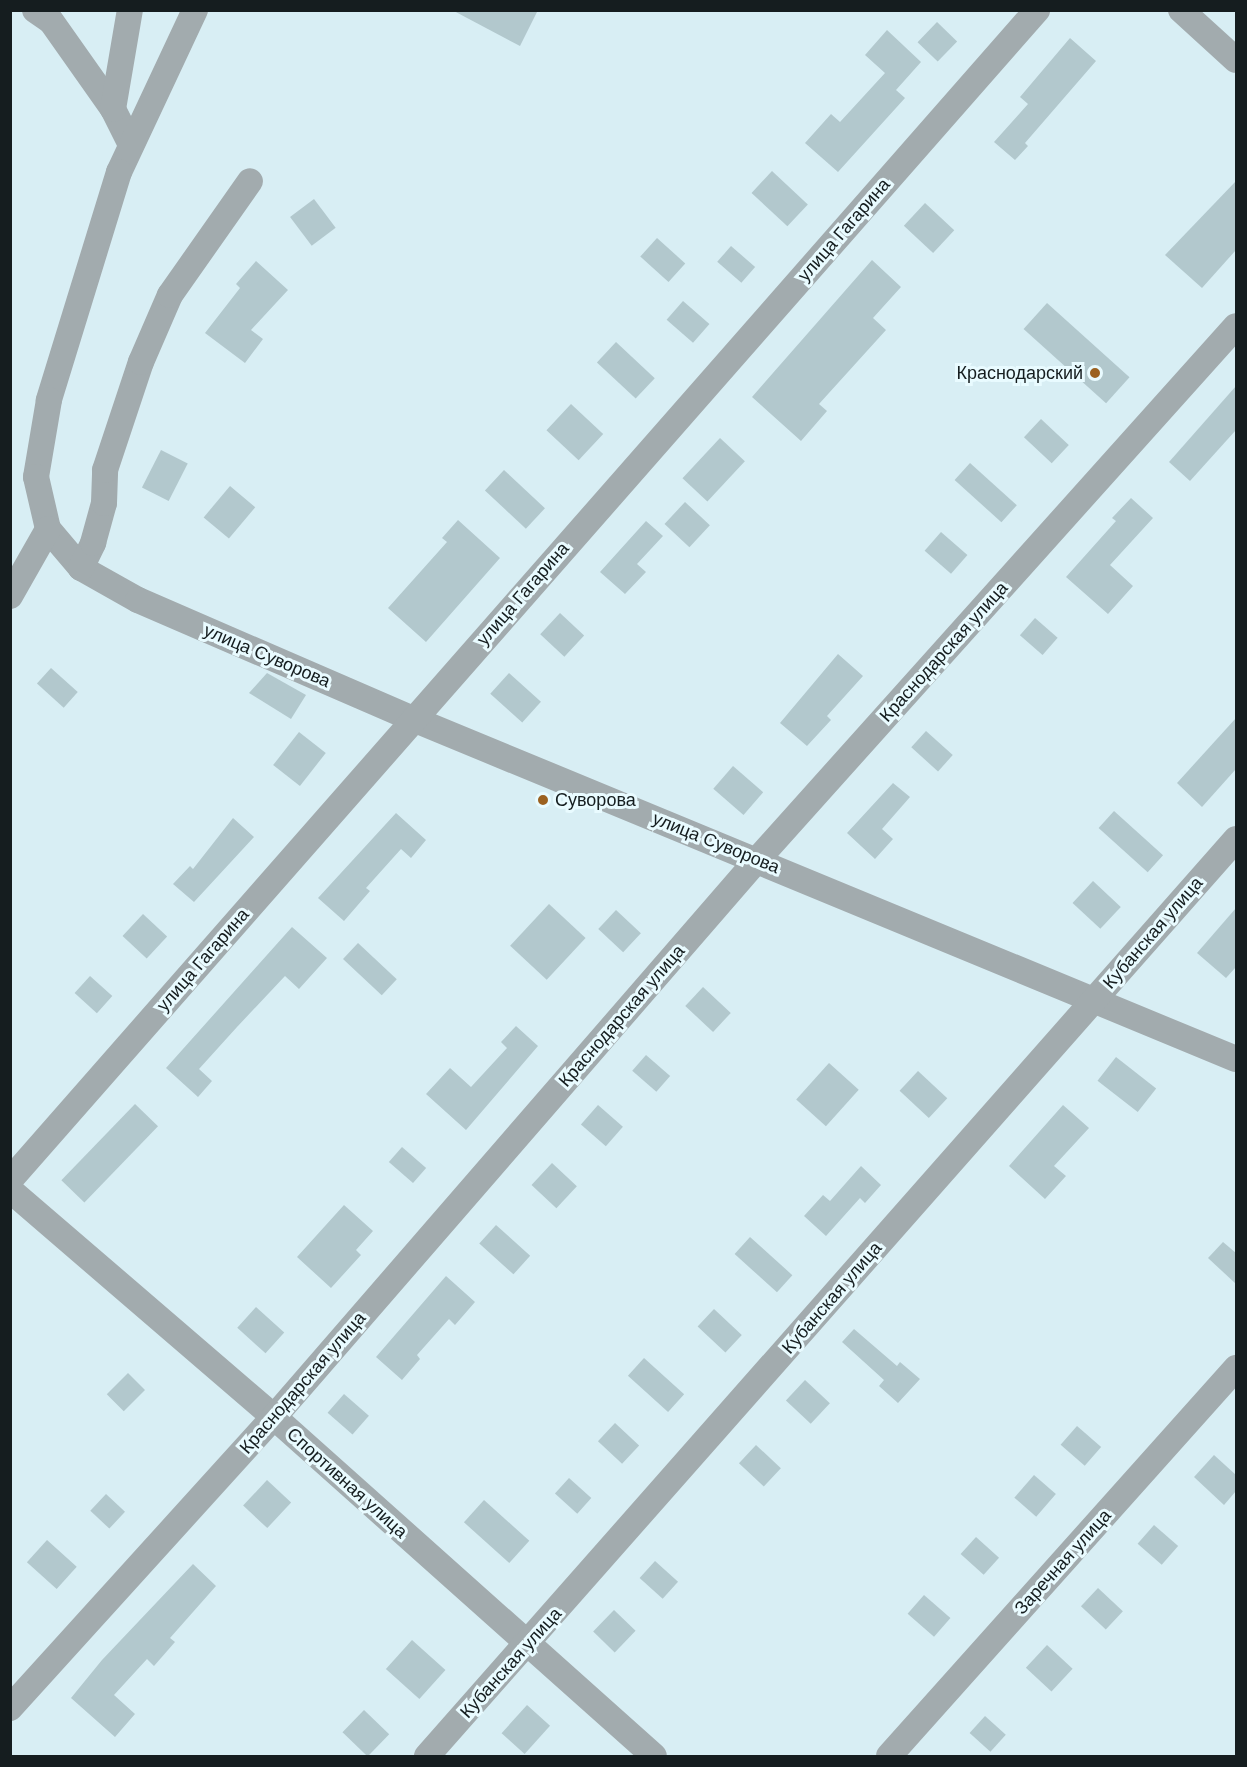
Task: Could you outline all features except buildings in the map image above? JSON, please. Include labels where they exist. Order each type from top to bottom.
[{"type":"street","points":[[35,10],[51,21],[113,109],[131,145]]},
{"type":"street","points":[[113,109],[130,10]]},
{"type":"street","points":[[10,596],[48,528],[36,477],[49,400],[119,172],[195,10]]},
{"type":"street","name":"улица Гагарина","points":[[10,1180],[1037,10]]},
{"type":"street","points":[[1181,10],[1236,60]]},
{"type":"street","points":[[81,568],[93,543],[104,503],[105,470],[149,343],[170,295],[250,181]]},
{"type":"street","name":"Краснодарская улица","points":[[10,1708],[274,1417],[758,860],[1236,326]]},
{"type":"street","name":"улица Суворова","points":[[48,528],[81,568],[138,600],[413,719],[1236,1059]]},
{"type":"street","name":"Кубанская улица","points":[[427,1756],[1236,839]]},
{"type":"street","name":"Спортивная улица","points":[[10,1190],[274,1417],[654,1756]]},
{"type":"street","name":"Заречная улица","points":[[889,1756],[1236,1368]]},
{"type":"place","name":"Краснодарский","points":[[1095,373]]},
{"type":"place","name":"Суворова","points":[[543,800]]}]
